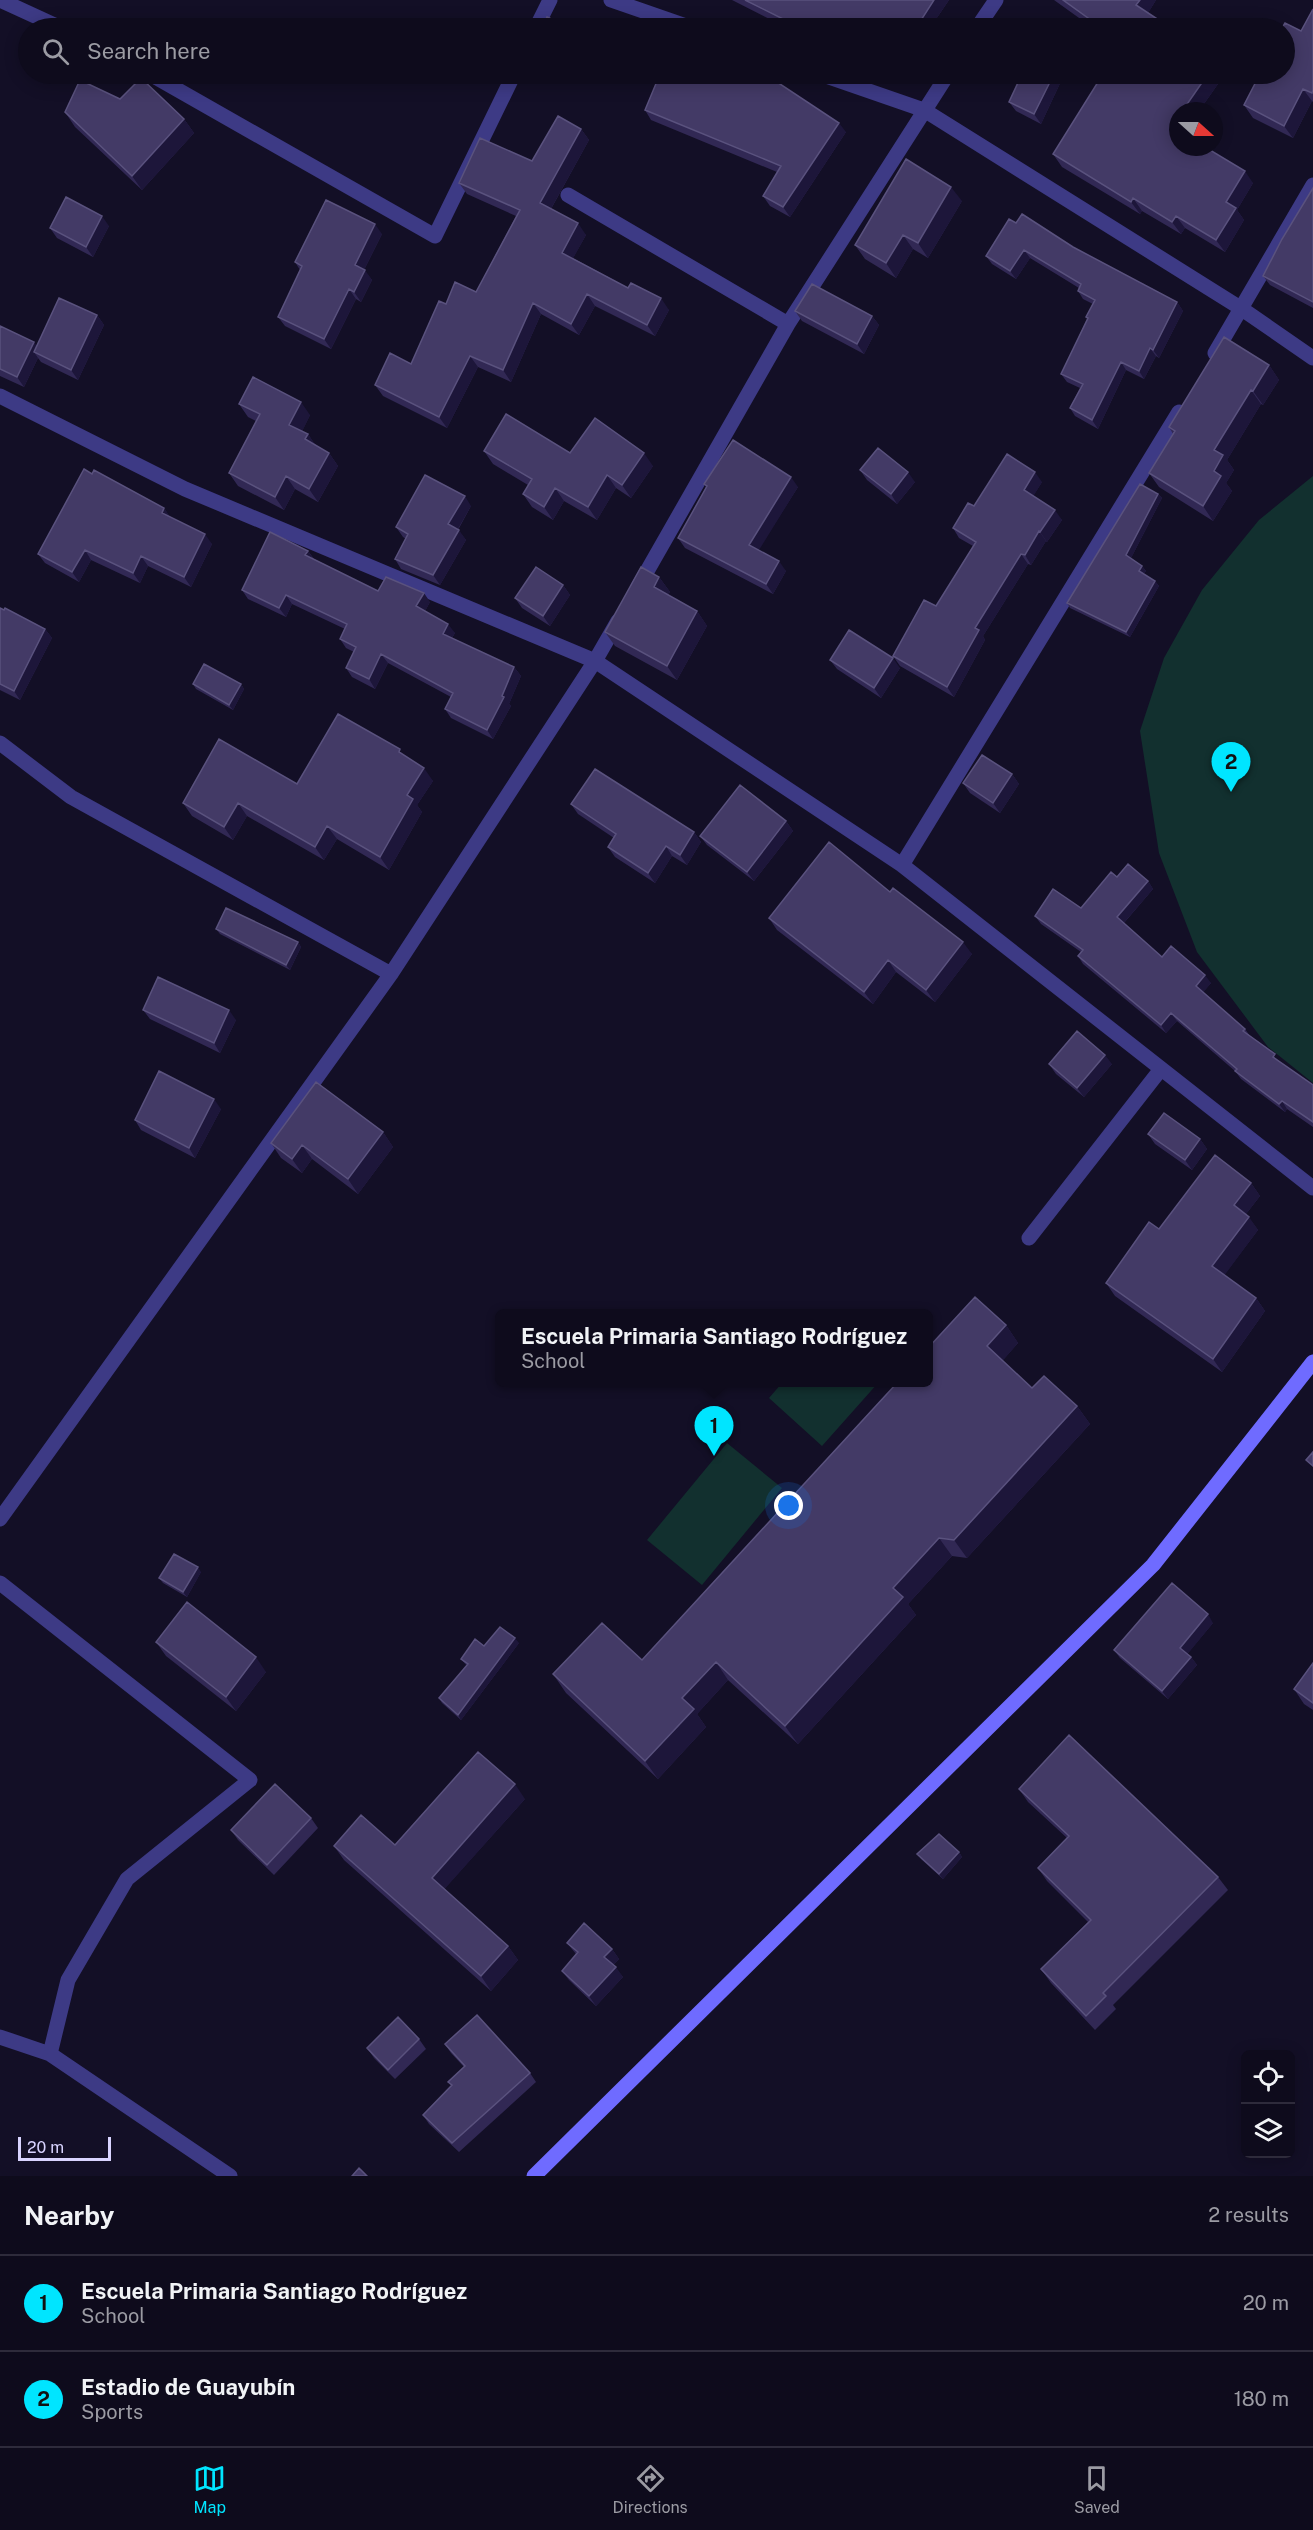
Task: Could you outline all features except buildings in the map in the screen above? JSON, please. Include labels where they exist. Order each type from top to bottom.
[{"type":"street","points":[[0,0],[39,18]]},
{"type":"street","points":[[541,18],[550,0]]},
{"type":"street","points":[[611,0],[663,18]]},
{"type":"street","points":[[984,18],[996,0]]},
{"type":"street","points":[[168,84],[435,236],[509,84]]},
{"type":"street","points":[[849,84],[924,110],[1242,309],[1313,358]]},
{"type":"street","points":[[0,1519],[392,974],[595,661],[788,324],[941,84]]},
{"type":"street","points":[[1204,370],[1313,185]]},
{"type":"street","points":[[568,195],[788,324]]},
{"type":"street","points":[[0,396],[185,489],[595,661],[902,866],[1313,1188]]},
{"type":"street","points":[[902,866],[1186,400]]},
{"type":"street","points":[[0,743],[71,797],[392,974]]},
{"type":"street","points":[[1029,1238],[1161,1069]]},
{"type":"street","points":[[534,2176],[1153,1565],[1313,1362]]},
{"type":"street","points":[[0,1583],[250,1780],[127,1880],[68,1980],[50,2054]]},
{"type":"street","points":[[0,2037],[50,2054],[230,2176]]},
{"type":"green space","points":[[1313,476],[1313,1083],[1268,1047],[1197,952],[1159,853],[1140,731],[1164,658],[1202,590],[1259,520]]},
{"type":"green space","points":[[779,1387],[874,1387],[822,1446],[769,1398]]},
{"type":"green space","points":[[727,1443],[782,1488],[702,1585],[647,1540]]},
{"type":"place","name":"Estadio de Guayubín","points":[[1231,792]]},
{"type":"place","name":"Escuela Primaria Santiago Rodríguez","points":[[714,1456]]}]
